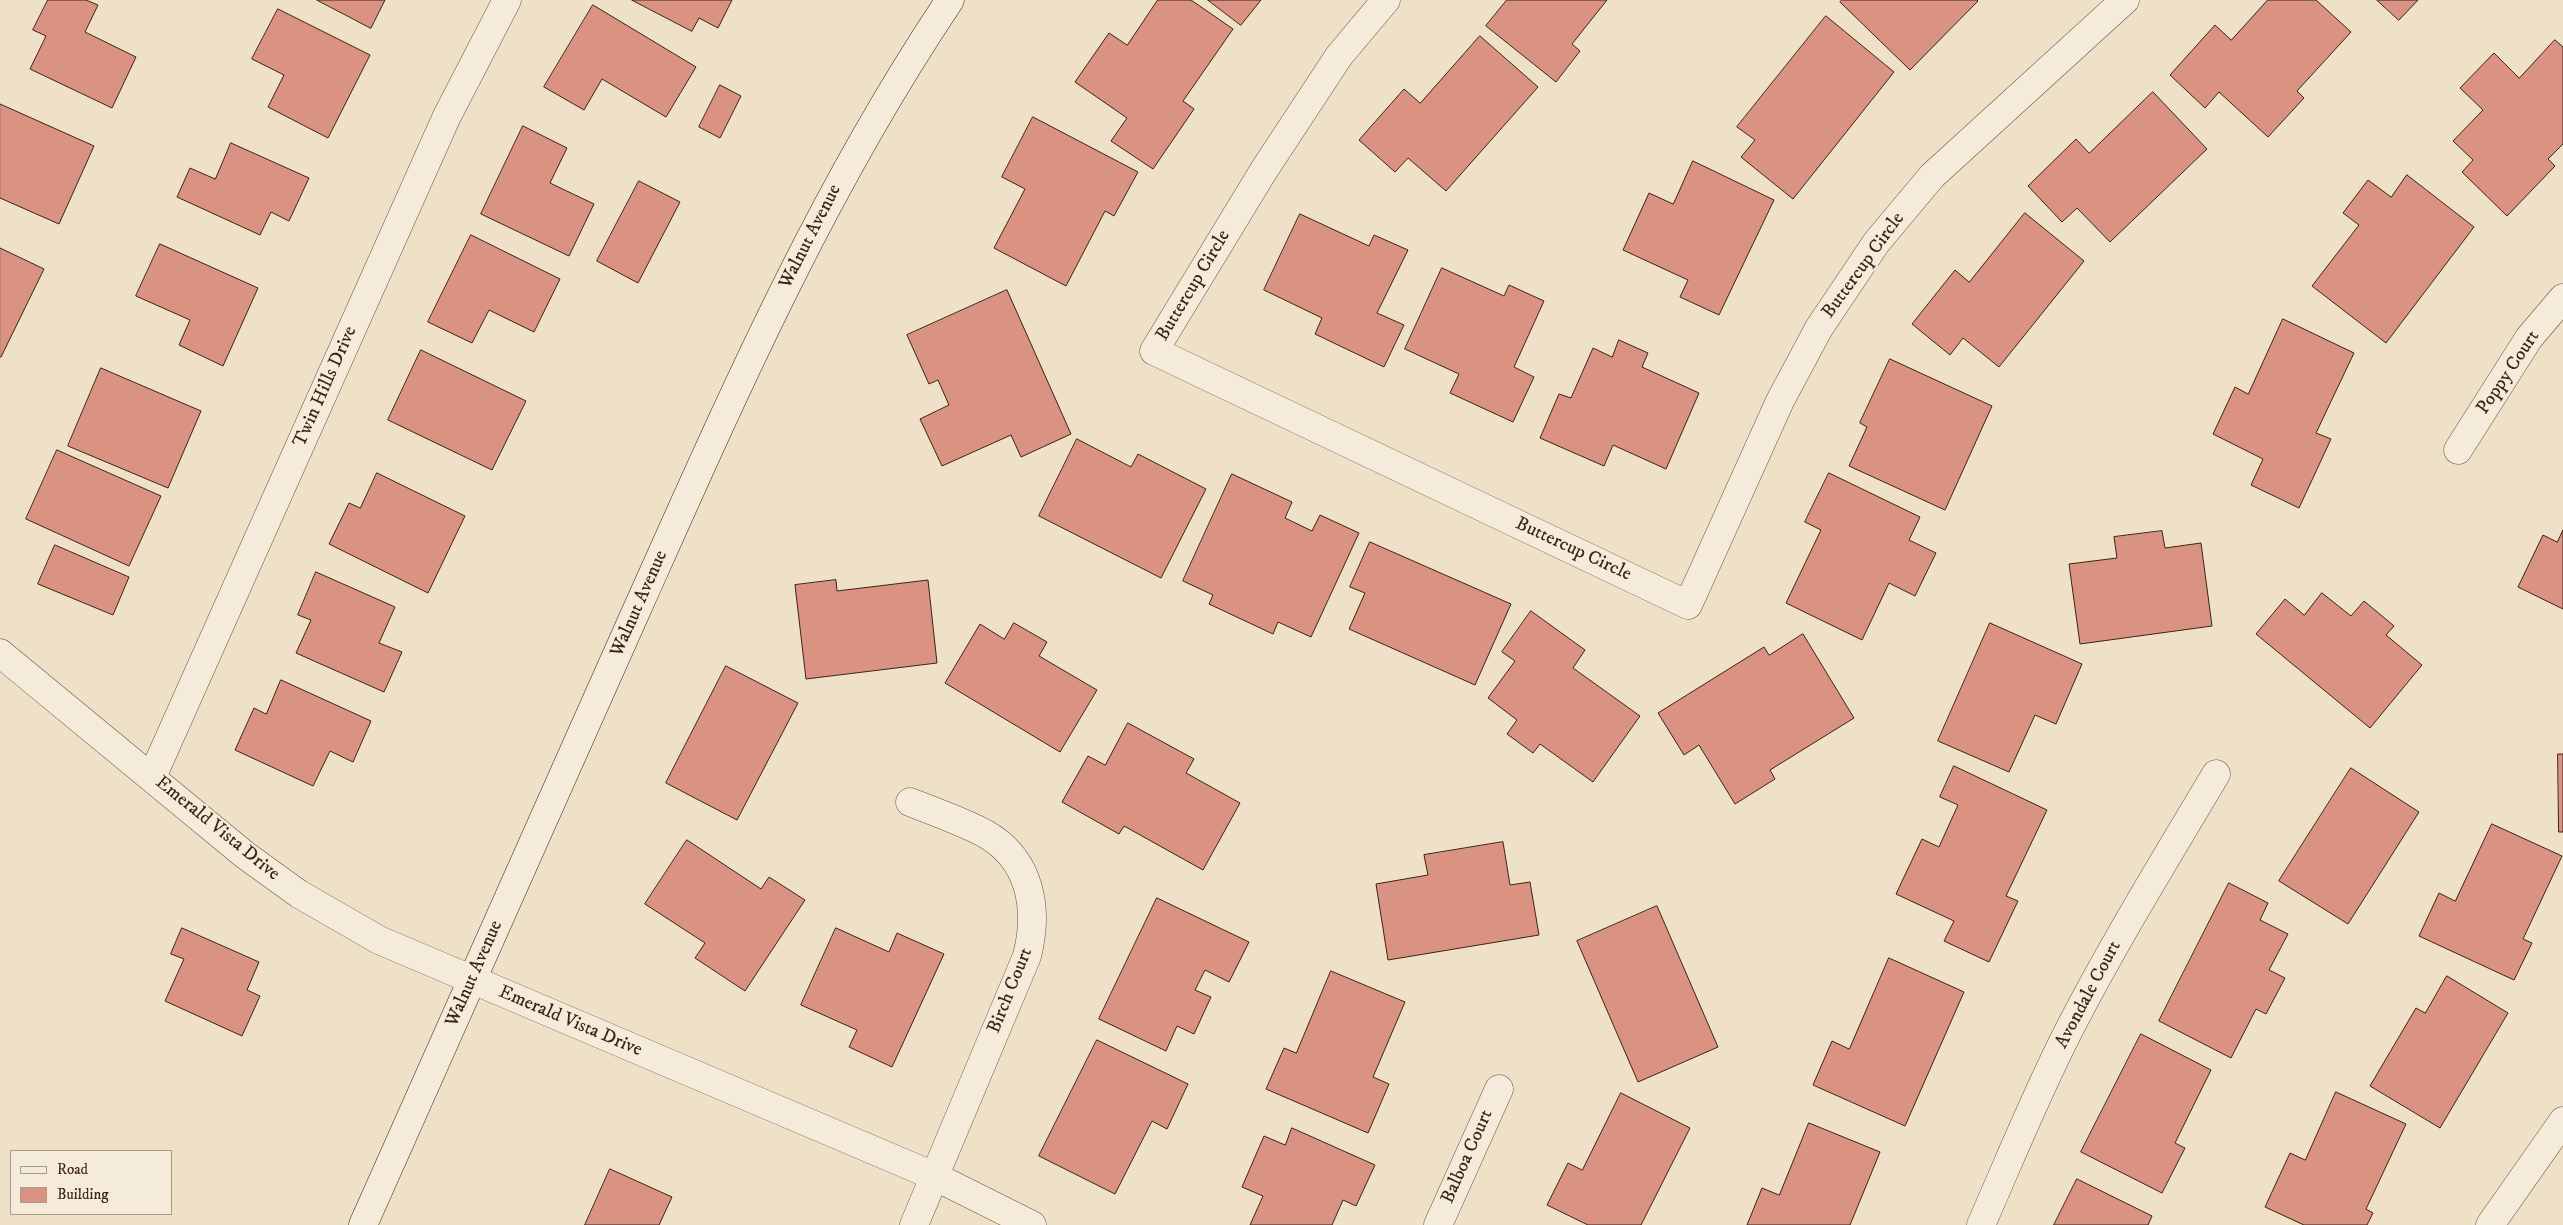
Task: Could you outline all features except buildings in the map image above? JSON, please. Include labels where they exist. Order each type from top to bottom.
[{"type":"street","name":"Twin Hills Drive","points":[[152,777],[447,116],[506,0]]},
{"type":"street","name":"Walnut Avenue","points":[[363,1225],[738,383],[810,235],[877,115],[950,0]]},
{"type":"street","name":"Buttercup Circle","points":[[1386,0],[1339,56],[1264,170],[1154,351],[1688,605],[1780,401],[1819,328],[1876,243],[1932,176],[2125,0]]},
{"type":"street","name":"Poppy Court","points":[[2458,450],[2529,338],[2563,298]]},
{"type":"street","name":"Emerald Vista Drive","points":[[0,653],[245,855],[299,894],[380,940],[934,1176],[1032,1225]]},
{"type":"street","name":"Avondale Court","points":[[1981,1225],[2031,1109],[2070,1029],[2134,912],[2216,774]]},
{"type":"street","name":"Birch Court","points":[[910,802],[984,833],[998,843],[1012,857],[1026,879],[1033,906],[1033,931],[1027,956],[914,1225]]},
{"type":"street","name":"Balboa Court","points":[[1438,1225],[1499,1089]]},
{"type":"street","points":[[2490,1225],[2563,1120]]}]
